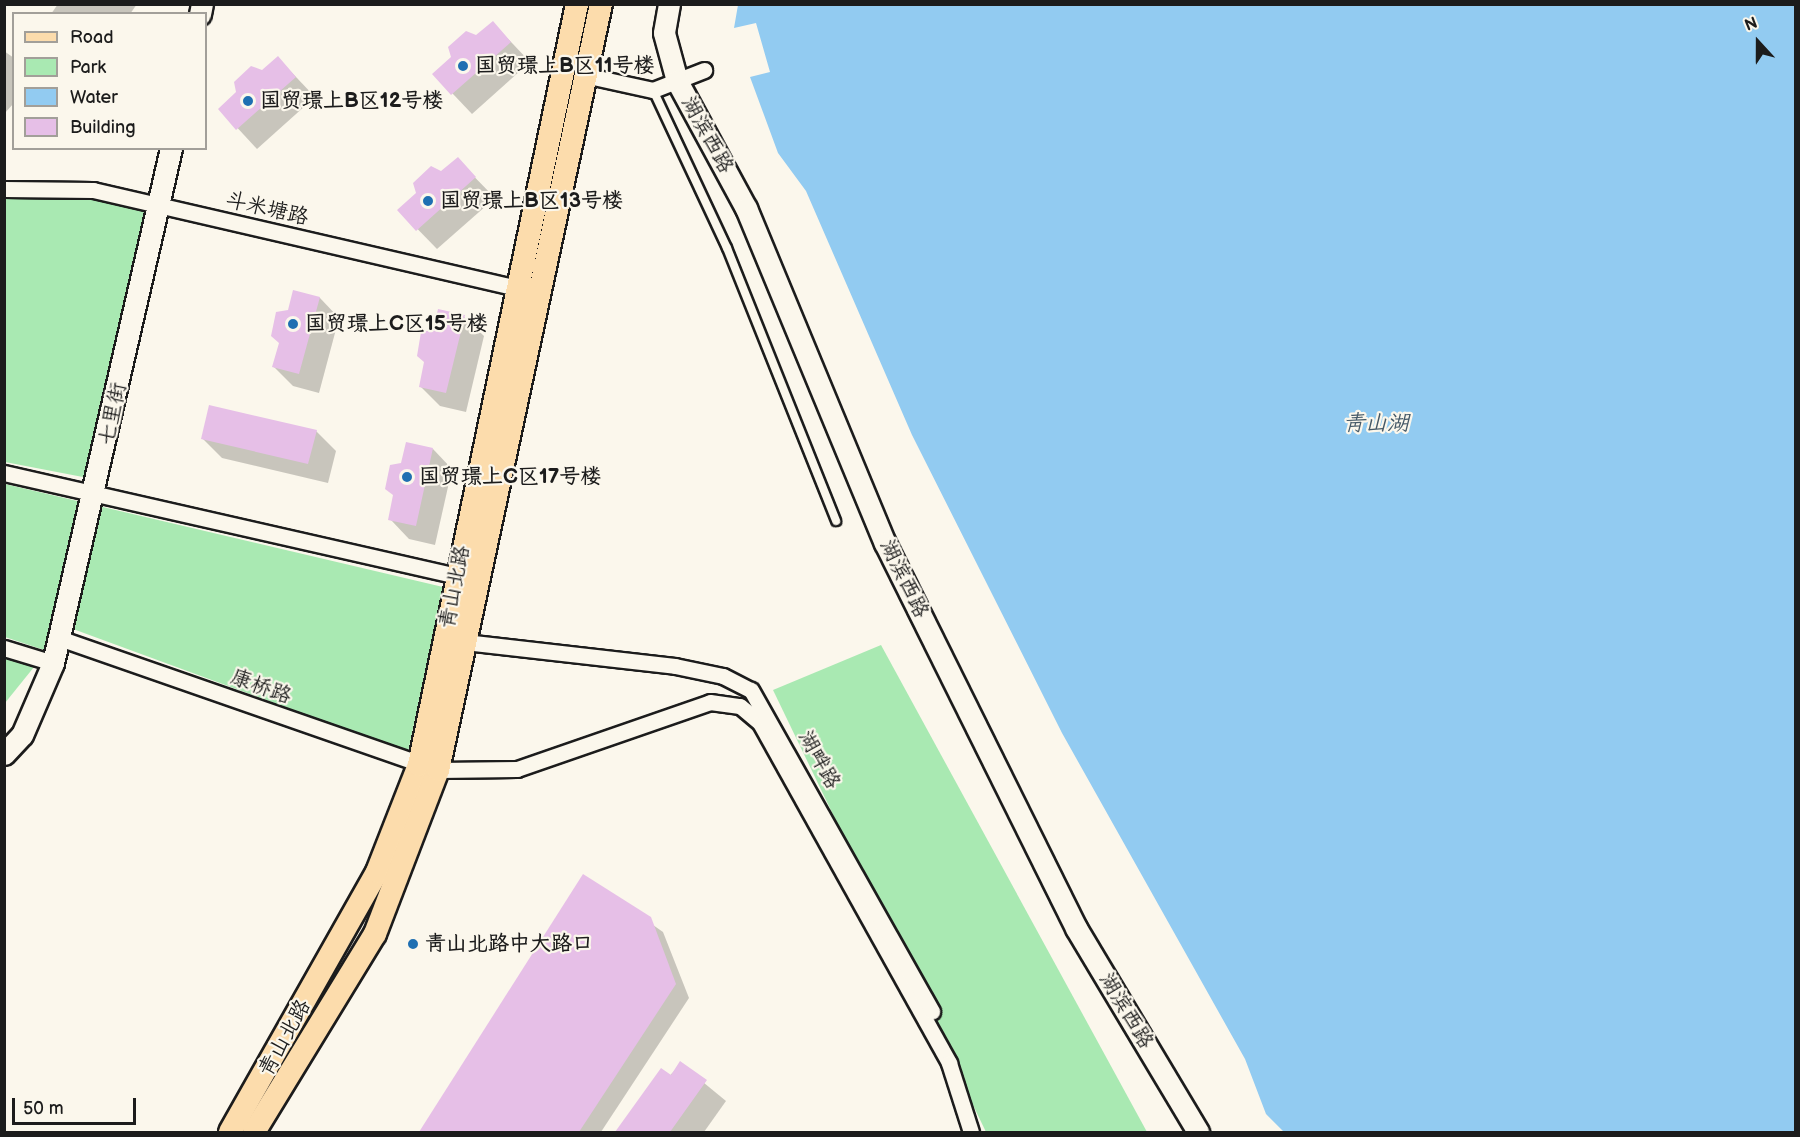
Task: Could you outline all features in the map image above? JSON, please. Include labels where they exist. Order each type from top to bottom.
[{"type":"main road","name":"青山北路","points":[[455,641],[456,576],[577,4]]},
{"type":"main road","name":"青山北路","points":[[254,1132],[375,934],[435,769],[455,641],[602,4]]},
{"type":"main road","name":"青山北路","points":[[230,1132],[435,769]]},
{"type":"street","name":"湖滨西路","points":[[669,4],[664,33],[676,81],[746,208],[885,543],[1076,928],[1198,1132]]},
{"type":"street","points":[[585,75],[653,90],[704,70]]},
{"type":"street","name":"七里街","points":[[4,754],[22,735],[50,670],[59,638],[96,492],[171,150]]},
{"type":"street","name":"斗米塘路","points":[[4,189],[93,190],[518,288]]},
{"type":"street","points":[[4,473],[96,492],[456,576]]},
{"type":"street","name":"康桥路","points":[[59,638],[435,769]]},
{"type":"street","name":"湖畔路","points":[[455,641],[675,666],[751,690],[958,1060],[981,1132]]},
{"type":"street","points":[[4,648],[50,670]]},
{"type":"street","name":"湖畔路","points":[[435,769],[517,769],[710,702],[740,706],[760,723],[949,1063],[971,1132]]},
{"type":"lane","points":[[653,90],[727,248],[836,521]]},
{"type":"green space","points":[[4,197],[93,200],[146,212],[88,478],[5,462]]},
{"type":"green space","points":[[5,484],[443,587],[408,752],[54,622],[47,651],[5,637]]},
{"type":"green space","points":[[881,645],[1147,1132],[986,1132],[773,690]]},
{"type":"green space","points":[[4,658],[34,667],[5,703]]},
{"type":"water","name":"青山湖","points":[[738,5],[1795,5],[1795,1132],[1284,1132],[1266,1114],[1245,1059],[1062,733],[912,435],[806,191],[778,153],[750,77],[770,72],[756,23],[734,28]]},
{"type":"building","name":"国贸璟上B区11号楼","points":[[493,21],[511,42],[451,95],[432,74],[451,57],[448,47],[466,31],[476,35]]},
{"type":"building","name":"国贸璟上B区12号楼","points":[[278,56],[296,77],[236,130],[218,109],[236,92],[234,82],[251,66],[262,70]]},
{"type":"building","name":"国贸璟上B区13号楼","points":[[458,157],[476,177],[416,231],[397,210],[416,193],[413,183],[431,166],[441,171]]},
{"type":"building","name":"国贸璟上C区15号楼","points":[[293,290],[320,297],[299,374],[272,367],[279,343],[271,336],[276,312],[288,310]]},
{"type":"building","points":[[438,309],[465,315],[446,393],[419,387],[424,362],[417,356],[421,332],[433,330]]},
{"type":"building","points":[[209,405],[317,430],[308,464],[201,439]]},
{"type":"building","name":"国贸璟上C区17号楼","points":[[406,442],[433,448],[416,526],[388,520],[393,495],[385,489],[390,465],[401,463]]},
{"type":"building","points":[[583,874],[651,917],[676,984],[579,1132],[419,1132]]},
{"type":"building","points":[[680,1061],[707,1080],[670,1132],[615,1132],[661,1068],[671,1075]]},
{"type":"place","name":"国贸璟上B区11号楼","points":[[463,66]]},
{"type":"place","name":"国贸璟上B区12号楼","points":[[248,101]]},
{"type":"place","name":"国贸璟上B区13号楼","points":[[428,201]]},
{"type":"place","name":"国贸璟上C区15号楼","points":[[293,324]]},
{"type":"place","name":"国贸璟上C区17号楼","points":[[407,477]]},
{"type":"place","name":"青山北路中大路口","points":[[413,944]]}]
